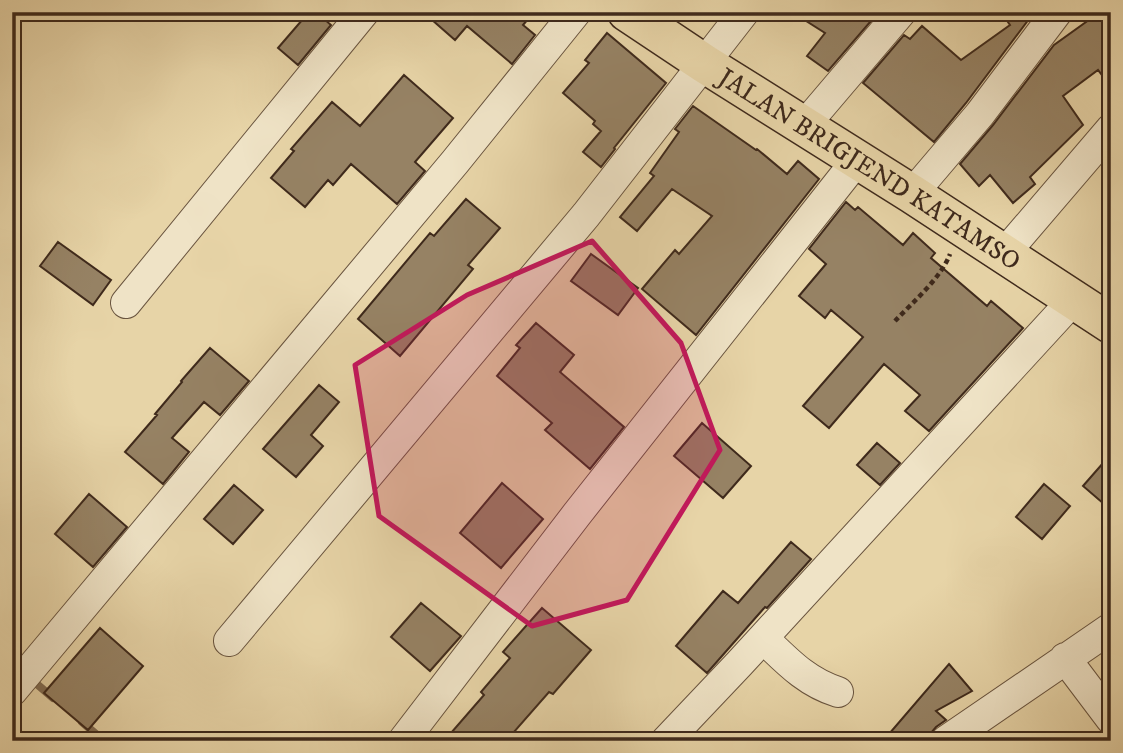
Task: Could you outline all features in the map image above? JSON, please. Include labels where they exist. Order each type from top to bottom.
[{"type":"highway","name":"JALAN BRIGJEND KATAMSO","points":[[627,12],[1111,324]]},
{"type":"street","points":[[126,303],[364,12]]},
{"type":"street","points":[[12,691],[455,162],[576,12]]},
{"type":"street","points":[[229,641],[586,215],[744,12]]},
{"type":"street","points":[[804,126],[901,12]]},
{"type":"street","points":[[912,194],[980,114],[1057,12]]},
{"type":"street","points":[[1004,254],[1111,129]]},
{"type":"street","points":[[403,741],[577,514],[857,160]]},
{"type":"street","points":[[666,741],[1074,299]]},
{"type":"street","points":[[946,741],[1111,628]]},
{"type":"street","points":[[763,638],[791,666],[822,687],[838,692]]},
{"type":"street","points":[[1065,658],[1111,719]]},
{"type":"path","points":[[895,321],[947,262],[961,226]]},
{"type":"highlighted area","points":[[592,241],[681,343],[720,450],[627,600],[532,626],[379,516],[355,365],[467,295]]},
{"type":"building","points":[[309,12],[316,12],[331,25],[298,65],[278,48]]},
{"type":"building","points":[[423,12],[534,12],[523,25],[535,35],[512,64],[467,26],[455,40]]},
{"type":"building","points":[[792,12],[877,14],[828,71],[807,56],[825,33]]},
{"type":"building","points":[[1001,12],[1030,12],[1032,15],[934,142],[863,83],[904,35],[910,39],[922,26],[961,60],[1010,25]]},
{"type":"building","points":[[1100,12],[1111,12],[1111,87],[1098,70],[1063,96],[1083,125],[1030,177],[1035,184],[1013,203],[990,175],[979,186],[960,164],[1054,45]]},
{"type":"building","points":[[607,33],[666,83],[601,167],[583,152],[601,131],[593,124],[595,121],[563,93],[589,63],[585,60]]},
{"type":"building","points":[[404,75],[453,118],[415,162],[425,171],[397,204],[351,164],[333,185],[328,180],[305,207],[271,178],[294,151],[291,149],[332,102],[360,126]]},
{"type":"building","points":[[693,106],[757,149],[787,174],[798,161],[819,179],[696,335],[642,289],[675,250],[679,254],[712,216],[672,189],[637,231],[620,217],[654,176],[650,173],[679,132],[675,129]]},
{"type":"building","points":[[466,199],[500,228],[468,265],[473,269],[400,356],[358,319],[430,233],[434,236]]},
{"type":"building","points":[[846,202],[855,210],[858,207],[903,245],[913,233],[935,253],[931,258],[987,306],[991,301],[1023,328],[929,431],[905,411],[920,395],[884,364],[829,428],[803,406],[863,337],[831,310],[825,318],[799,296],[826,264],[809,249]]},
{"type":"building","points":[[58,242],[111,280],[93,305],[40,266]]},
{"type":"building","points":[[591,254],[638,288],[618,315],[571,281]]},
{"type":"building","points":[[536,323],[574,355],[560,372],[624,427],[590,469],[545,430],[552,423],[497,376],[520,348],[516,345]]},
{"type":"building","points":[[210,348],[249,381],[220,415],[204,402],[172,438],[189,452],[163,484],[125,452]]},
{"type":"building","points":[[319,385],[339,402],[311,435],[323,446],[296,477],[263,449]]},
{"type":"building","points":[[702,423],[751,466],[723,498],[674,456]]},
{"type":"building","points":[[877,443],[900,463],[880,485],[857,465]]},
{"type":"building","points":[[1111,454],[1111,510],[1083,486]]},
{"type":"building","points":[[502,483],[543,519],[501,568],[460,533]]},
{"type":"building","points":[[1044,484],[1070,506],[1042,539],[1016,517]]},
{"type":"building","points":[[234,485],[263,510],[233,544],[204,519]]},
{"type":"building","points":[[89,494],[127,527],[93,567],[55,534]]},
{"type":"building","points":[[791,542],[811,559],[707,673],[676,646],[723,591],[738,603]]},
{"type":"building","points":[[421,603],[461,636],[430,671],[391,637]]},
{"type":"building","points":[[542,608],[591,650],[553,694],[549,692],[506,741],[444,741],[484,695],[481,692],[510,658],[503,652]]},
{"type":"building","points":[[100,628],[143,666],[88,730],[44,693]]},
{"type":"building","points":[[949,664],[972,691],[936,711],[946,720],[931,733],[929,741],[905,741],[896,733],[891,736],[889,734]]},
{"type":"waterway","points":[[31,679],[53,698]]},
{"type":"waterway","points":[[82,722],[104,741]]}]
